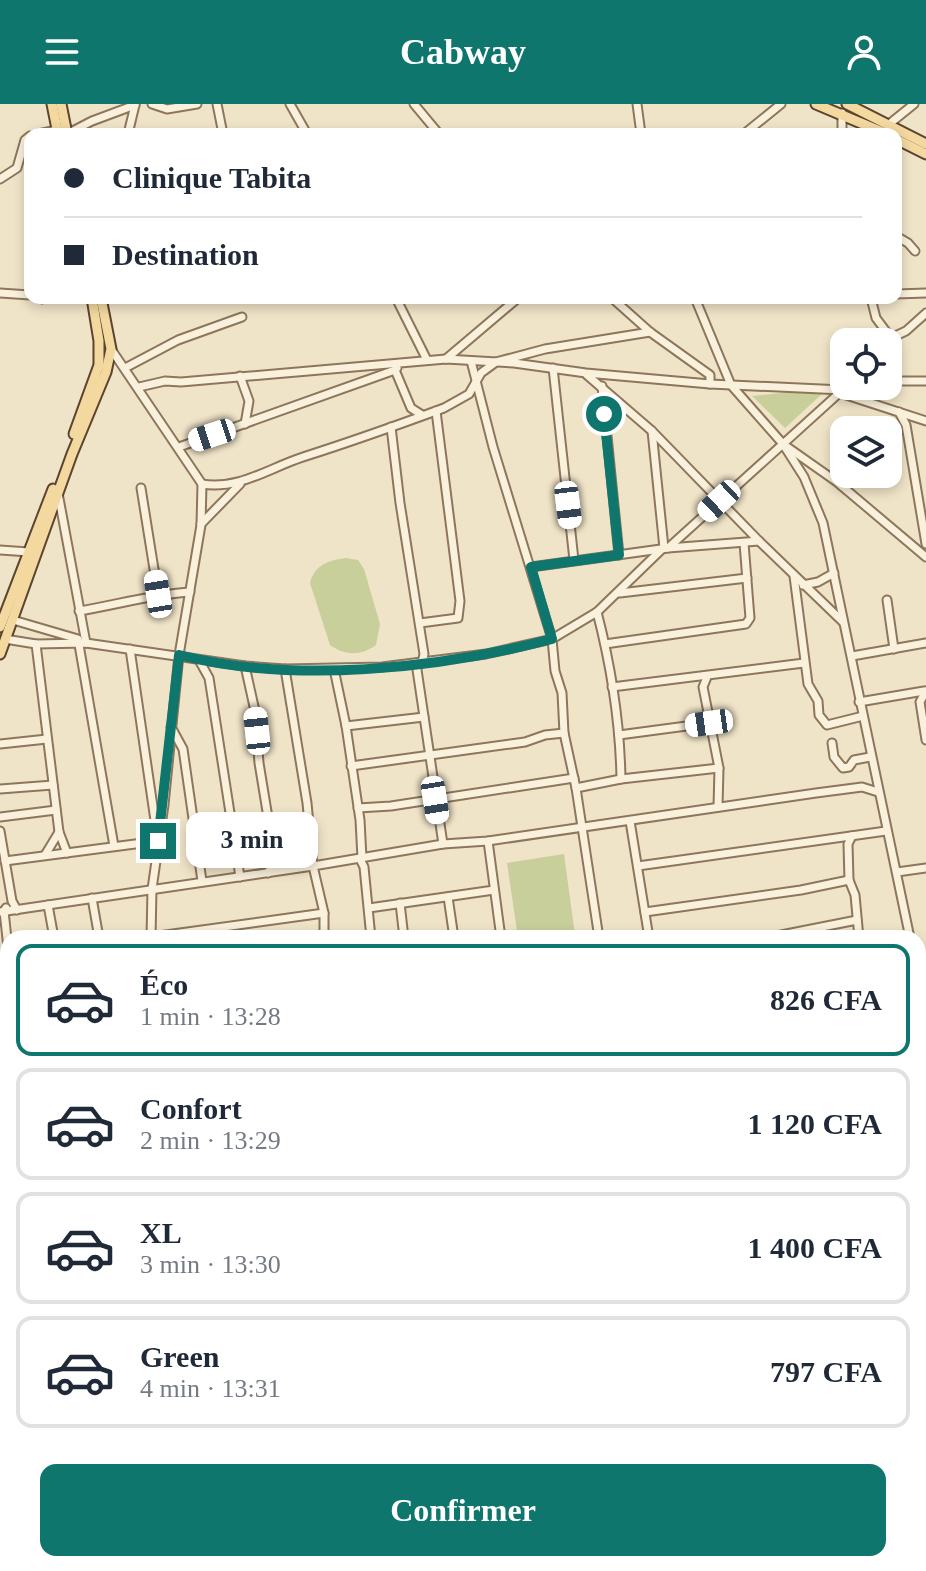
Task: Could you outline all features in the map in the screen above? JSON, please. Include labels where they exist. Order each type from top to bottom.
[{"type":"main road","points":[[52,104],[60,128]]},
{"type":"main road","points":[[61,104],[62,128]]},
{"type":"main road","points":[[816,104],[845,109],[883,128]]},
{"type":"main road","points":[[902,135],[926,144]]},
{"type":"main road","points":[[902,142],[926,154]]},
{"type":"main road","points":[[0,627],[99,365],[93,304]]},
{"type":"main road","points":[[0,654],[106,372],[111,349],[103,304]]},
{"type":"street","points":[[152,104],[167,109],[197,104]]},
{"type":"street","points":[[217,104],[222,128]]},
{"type":"street","points":[[290,104],[304,128]]},
{"type":"street","points":[[414,104],[434,128]]},
{"type":"street","points":[[637,104],[640,128]]},
{"type":"street","points":[[751,128],[781,104]]},
{"type":"street","points":[[889,128],[914,104]]},
{"type":"street","points":[[74,128],[135,105]]},
{"type":"street","points":[[129,128],[135,105]]},
{"type":"street","points":[[0,179],[17,168],[24,144]]},
{"type":"street","points":[[902,240],[915,251]]},
{"type":"street","points":[[0,293],[24,295]]},
{"type":"street","points":[[902,294],[926,293]]},
{"type":"street","points":[[399,304],[427,360]]},
{"type":"street","points":[[446,359],[511,304]]},
{"type":"street","points":[[619,304],[650,332],[710,375],[710,384]]},
{"type":"street","points":[[697,304],[731,385],[783,444],[804,477],[820,511],[908,930]]},
{"type":"street","points":[[872,304],[876,318],[884,328]]},
{"type":"street","points":[[902,333],[926,313]]},
{"type":"street","points":[[125,368],[178,340],[242,317]]},
{"type":"street","points":[[202,484],[225,486],[241,482],[280,465],[436,411],[469,394],[477,379],[496,362],[545,349],[650,332]]},
{"type":"street","points":[[111,349],[202,484],[201,525],[179,655],[152,889],[151,930]]},
{"type":"street","points":[[139,387],[165,381],[397,366],[446,359],[710,384],[830,389]]},
{"type":"street","points":[[471,361],[481,405],[552,639],[555,671],[562,693],[564,733],[576,788],[598,930]]},
{"type":"street","points":[[397,366],[411,408],[422,415]]},
{"type":"street","points":[[179,447],[397,366]]},
{"type":"street","points":[[553,368],[574,560]]},
{"type":"street","points":[[586,373],[652,431],[843,622]]},
{"type":"street","points":[[240,376],[249,401],[261,418]]},
{"type":"street","points":[[902,381],[926,381]]},
{"type":"street","points":[[602,386],[619,555]]},
{"type":"street","points":[[469,394],[481,405]]},
{"type":"street","points":[[5,639],[36,644],[83,642],[245,666],[334,669],[486,654],[552,639],[597,612],[620,593],[664,549],[832,400]]},
{"type":"street","points":[[868,400],[926,421]]},
{"type":"street","points":[[245,424],[249,401]]},
{"type":"street","points":[[405,422],[411,408]]},
{"type":"street","points":[[420,623],[458,618],[460,601],[436,411]]},
{"type":"street","points":[[899,412],[906,425],[926,544]]},
{"type":"street","points":[[906,425],[915,418]]},
{"type":"street","points":[[391,427],[424,654],[419,663],[424,717],[443,844]]},
{"type":"street","points":[[652,431],[664,549]]},
{"type":"street","points":[[783,444],[837,482],[926,557]]},
{"type":"street","points":[[201,525],[241,482]]},
{"type":"street","points":[[141,488],[158,594]]},
{"type":"street","points":[[58,493],[65,521],[114,846]]},
{"type":"street","points":[[531,567],[664,549],[759,541]]},
{"type":"street","points":[[605,644],[746,624],[750,618],[744,543]]},
{"type":"street","points":[[0,550],[29,552]]},
{"type":"street","points":[[803,585],[818,582],[834,573]]},
{"type":"street","points":[[794,576],[804,663],[808,684],[818,701],[819,715],[825,723],[863,716]]},
{"type":"street","points":[[620,593],[747,578]]},
{"type":"street","points":[[79,611],[146,600],[158,594],[190,592]]},
{"type":"street","points":[[0,597],[12,596]]},
{"type":"street","points":[[887,600],[894,649]]},
{"type":"street","points":[[597,612],[619,735],[621,779]]},
{"type":"street","points":[[13,620],[83,642]]},
{"type":"street","points":[[852,656],[926,643]]},
{"type":"street","points":[[36,644],[59,832],[67,853]]},
{"type":"street","points":[[130,649],[158,841]]},
{"type":"street","points":[[199,660],[209,678],[240,877]]},
{"type":"street","points":[[612,687],[804,663]]},
{"type":"street","points":[[245,666],[255,708],[259,763],[275,860],[268,873]]},
{"type":"street","points":[[285,669],[307,803],[313,866],[324,913],[324,930]]},
{"type":"street","points":[[334,669],[358,808],[370,930]]},
{"type":"street","points":[[703,687],[707,677]]},
{"type":"street","points":[[697,678],[703,687],[719,768],[718,807]]},
{"type":"street","points":[[859,702],[925,691],[920,712],[926,740]]},
{"type":"street","points":[[346,726],[424,717]]},
{"type":"street","points":[[619,735],[709,723]]},
{"type":"street","points":[[171,727],[183,749],[202,881]]},
{"type":"street","points":[[351,766],[525,742],[564,733]]},
{"type":"street","points":[[0,744],[47,739]]},
{"type":"street","points":[[832,743],[834,757],[843,768],[849,767],[854,760],[870,757]]},
{"type":"street","points":[[576,788],[621,779],[719,768]]},
{"type":"street","points":[[862,787],[875,775]]},
{"type":"street","points":[[358,808],[435,800],[574,778]]},
{"type":"street","points":[[0,789],[53,785]]},
{"type":"street","points":[[2,911],[361,859],[443,844],[488,841],[862,787],[878,792]]},
{"type":"street","points":[[0,817],[56,810]]},
{"type":"street","points":[[630,821],[648,930]]},
{"type":"street","points":[[0,831],[12,901],[17,910]]},
{"type":"street","points":[[638,866],[886,831]]},
{"type":"street","points":[[54,850],[59,832]]},
{"type":"street","points":[[852,836],[848,844],[849,880],[855,895],[858,930]]},
{"type":"street","points":[[5,861],[45,855],[54,850],[67,853],[158,841]]},
{"type":"street","points":[[488,841],[500,930]]},
{"type":"street","points":[[897,872],[926,868]]},
{"type":"street","points":[[645,912],[801,890],[849,880]]},
{"type":"street","points":[[369,908],[494,890]]},
{"type":"street","points":[[448,897],[453,930]]},
{"type":"street","points":[[92,898],[98,930]]},
{"type":"street","points":[[2,911],[12,901]]},
{"type":"street","points":[[400,903],[403,930]]},
{"type":"street","points":[[48,905],[53,930]]},
{"type":"street","points":[[206,930],[324,913]]},
{"type":"street","points":[[806,930],[857,920]]},
{"type":"green space","points":[[821,389],[822,394],[785,428],[752,396]]},
{"type":"green space","points":[[346,558],[358,560],[364,569],[380,624],[376,645],[359,653],[347,653],[330,645],[310,583],[323,564]]},
{"type":"green space","points":[[564,854],[574,930],[517,930],[507,863]]},
{"type":"route","points":[[158,841],[179,655],[245,666],[359,669],[486,654],[552,639],[531,567],[619,555],[604,414]]}]
